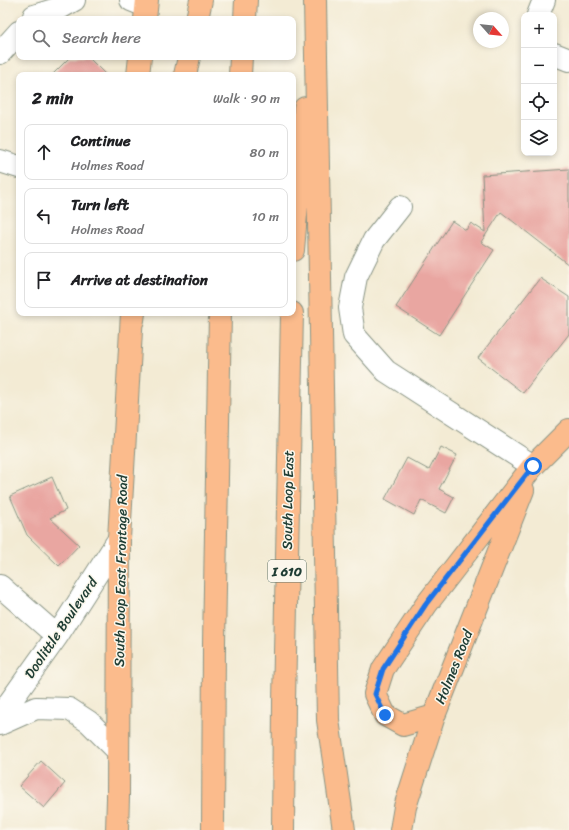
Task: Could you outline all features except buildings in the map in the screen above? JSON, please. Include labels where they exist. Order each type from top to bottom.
[{"type":"main road","points":[[198,16],[201,0]]},
{"type":"main road","points":[[245,16],[246,0]]},
{"type":"main road","points":[[296,214],[314,0]]},
{"type":"main road","points":[[314,0],[328,720],[344,830]]},
{"type":"main road","points":[[138,72],[140,60]]},
{"type":"main road","points":[[186,72],[188,60]]},
{"type":"main road","points":[[240,72],[241,60]]},
{"type":"main road","name":"South Loop East Frontage Road","points":[[117,830],[119,539],[133,316]]},
{"type":"main road","points":[[213,830],[214,643],[220,316]]},
{"type":"main road","name":"South Loop East","points":[[283,830],[284,702],[292,316]]},
{"type":"main road","name":"Holmes Road","points":[[533,466],[434,716],[403,725],[385,715],[375,694],[383,669],[426,604],[533,466],[569,430]]},
{"type":"main road","points":[[401,830],[405,807],[434,716]]},
{"type":"street","points":[[36,12],[60,8],[74,0]]},
{"type":"street","points":[[539,12],[544,0]]},
{"type":"street","points":[[0,53],[16,35]]},
{"type":"street","points":[[557,55],[569,60]]},
{"type":"street","points":[[0,161],[16,166]]},
{"type":"street","points":[[400,207],[374,240],[356,277],[350,308],[354,335],[386,371],[533,466]]},
{"type":"street","name":"Doolittle Boulevard","points":[[0,716],[57,636],[119,539]]},
{"type":"street","points":[[0,586],[57,636]]},
{"type":"street","points":[[0,724],[36,708],[69,709],[89,722],[118,751]]},
{"type":"route","points":[[385,715],[375,694],[383,669],[426,604],[533,466]]}]
